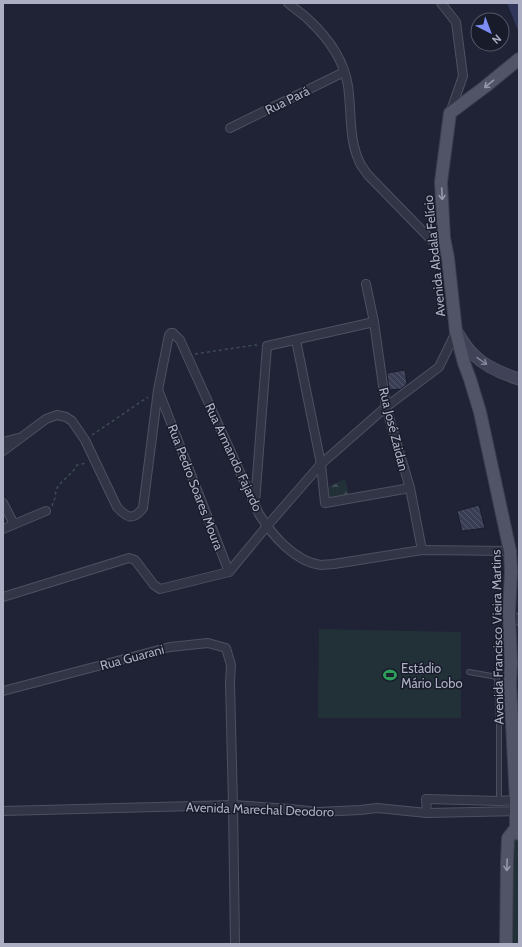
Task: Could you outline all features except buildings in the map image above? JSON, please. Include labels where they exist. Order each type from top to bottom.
[{"type":"main road","points":[[450,113],[519,59]]},
{"type":"main road","name":"Avenida Abdala Felício","points":[[450,113],[441,182],[444,238],[448,258],[456,332],[473,354],[482,362],[504,374],[519,379]]},
{"type":"main road","name":"Avenida Francisco Vieira Martins","points":[[456,332],[464,363],[480,412],[513,551],[509,613],[515,661],[510,684],[517,831],[508,838],[506,944]]},
{"type":"street","points":[[288,3],[310,21],[328,40],[342,64],[348,85],[352,133],[360,164],[368,175],[448,258]]},
{"type":"street","points":[[441,3],[456,22],[463,76],[450,113]]},
{"type":"street","name":"Rua Pará","points":[[230,128],[344,72]]},
{"type":"street","name":"Rua José Zaidan","points":[[366,284],[374,322],[386,407],[410,488],[422,550]]},
{"type":"street","points":[[254,504],[267,346],[374,322]]},
{"type":"street","name":"Rua Pedro Soares Moura","points":[[158,390],[229,572],[266,526],[321,464],[386,407],[439,366],[456,332]]},
{"type":"street","name":"Rua Armando Fajardo","points":[[95,461],[117,508],[130,517],[138,515],[143,508],[158,390],[169,335],[173,333],[180,340],[254,504],[266,526],[278,539],[301,558],[322,565],[422,550],[513,551]]},
{"type":"street","points":[[296,340],[321,464],[325,503],[410,488]]},
{"type":"street","points":[[3,451],[46,419],[57,415],[66,416],[72,421],[85,440],[95,461]]},
{"type":"street","points":[[3,442],[21,437]]},
{"type":"street","points":[[3,503],[14,524]]},
{"type":"street","points":[[3,529],[46,511]]},
{"type":"street","points":[[3,597],[129,558],[135,560],[154,585],[160,589],[229,572]]},
{"type":"street","points":[[509,613],[519,621]]},
{"type":"street","name":"Rua Guarani","points":[[3,691],[170,647],[208,643],[226,648],[231,665],[230,683],[233,805]]},
{"type":"street","points":[[426,813],[426,799],[499,801],[516,806]]},
{"type":"street","points":[[233,805],[235,944]]},
{"type":"street","name":"Avenida Marechal Deodoro","points":[[3,811],[233,805],[318,812],[377,808],[426,813],[516,806]]},
{"type":"lane","points":[[469,672],[497,677],[499,725],[499,801]]},
{"type":"path","points":[[187,356],[255,345],[267,346]]},
{"type":"path","points":[[85,440],[158,390]]},
{"type":"path","points":[[46,511],[51,508],[53,504],[58,486],[74,470],[76,465],[95,461]]},
{"type":"green space","points":[[345,479],[349,494],[328,500],[327,488]]},
{"type":"green space","name":"Estádio Mário Lobo","points":[[319,629],[461,632],[461,718],[318,718]]},
{"type":"green space","points":[[510,836],[519,837],[518,944],[507,944]]},
{"type":"water","points":[[507,3],[519,3],[519,33]]},
{"type":"place","name":"Estádio Mário Lobo","points":[[390,675]]}]
